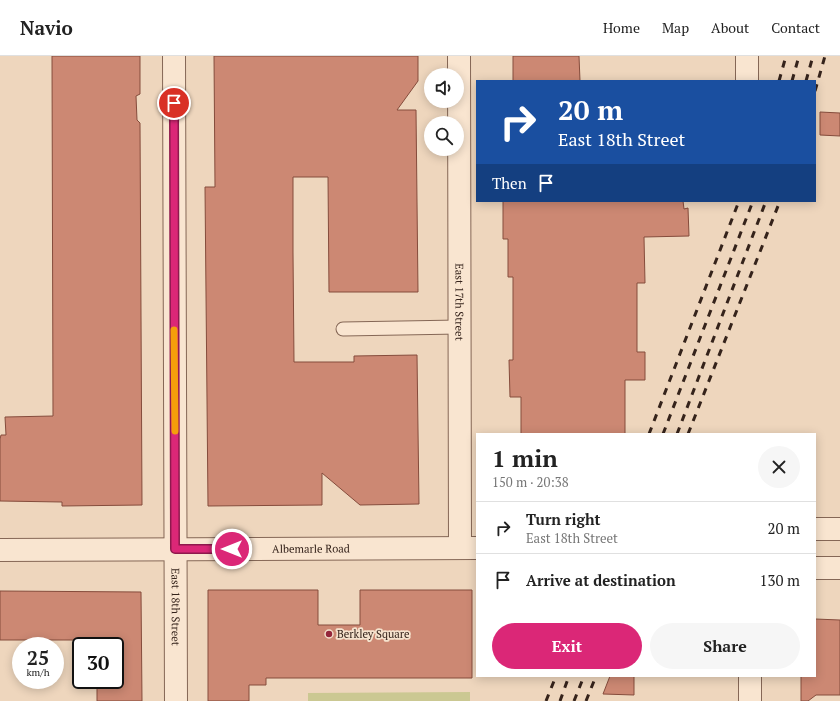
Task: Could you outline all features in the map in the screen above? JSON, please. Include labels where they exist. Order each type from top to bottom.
[{"type":"street","name":"East 18th Street","points":[[174,56],[176,701]]},
{"type":"street","name":"East 17th Street","points":[[459,56],[459,327],[468,548]]},
{"type":"street","points":[[747,56],[747,80]]},
{"type":"street","points":[[816,529],[840,529]]},
{"type":"street","name":"Albemarle Road","points":[[0,550],[468,548]]},
{"type":"street","points":[[816,568],[840,568]]},
{"type":"street","points":[[750,677],[750,701]]},
{"type":"lane","points":[[343,329],[459,327]]},
{"type":"shaded area","points":[[470,692],[470,701],[308,701],[308,693]]},
{"type":"building","points":[[52,56],[140,56],[140,94],[136,96],[137,120],[140,123],[142,505],[62,506],[62,502],[0,501],[0,439],[1,435],[6,435],[5,417],[53,416]]},
{"type":"building","points":[[214,56],[418,56],[418,81],[397,110],[416,110],[418,292],[329,292],[328,177],[293,177],[293,252],[294,362],[354,362],[354,356],[417,355],[419,504],[360,505],[322,473],[322,505],[208,506],[205,187],[215,187]]},
{"type":"building","points":[[513,56],[579,56],[580,80],[513,80]]},
{"type":"building","points":[[820,112],[840,113],[840,136],[820,135]]},
{"type":"building","points":[[503,202],[683,202],[684,209],[688,208],[689,236],[644,237],[645,283],[637,283],[637,352],[645,352],[645,380],[625,380],[625,433],[521,433],[521,397],[510,397],[509,360],[513,360],[513,277],[508,277],[508,239],[503,239]]},
{"type":"building","name":"Berkley Square","points":[[208,590],[318,590],[318,625],[360,625],[360,590],[472,590],[472,678],[266,678],[266,685],[249,685],[249,701],[208,701]]},
{"type":"building","points":[[0,591],[141,592],[142,701],[97,701],[97,689],[124,689],[124,637],[72,637],[72,640],[64,640],[64,637],[12,637],[12,640],[0,640]]},
{"type":"building","points":[[816,619],[840,620],[840,695],[816,695],[808,701],[801,701],[801,677],[816,677]]},
{"type":"building","points":[[610,677],[634,677],[634,695],[603,694]]},
{"type":"railway","points":[[779,80],[786,56]]},
{"type":"railway","points":[[792,80],[799,56]]},
{"type":"railway","points":[[806,80],[813,56]]},
{"type":"railway","points":[[816,88],[825,56]]},
{"type":"railway","points":[[649,433],[739,202]]},
{"type":"railway","points":[[663,433],[753,202]]},
{"type":"railway","points":[[677,433],[766,202]]},
{"type":"railway","points":[[688,433],[780,202]]},
{"type":"railway","points":[[546,701],[556,677]]},
{"type":"railway","points":[[560,701],[569,677]]},
{"type":"railway","points":[[574,701],[584,677]]},
{"type":"railway","points":[[586,701],[596,677]]},
{"type":"slow traffic","points":[[174,330],[175,431]]},
{"type":"place","name":"Berkley Square","points":[[329,634]]},
{"type":"route","points":[[174,103],[175,549],[232,549]]}]
